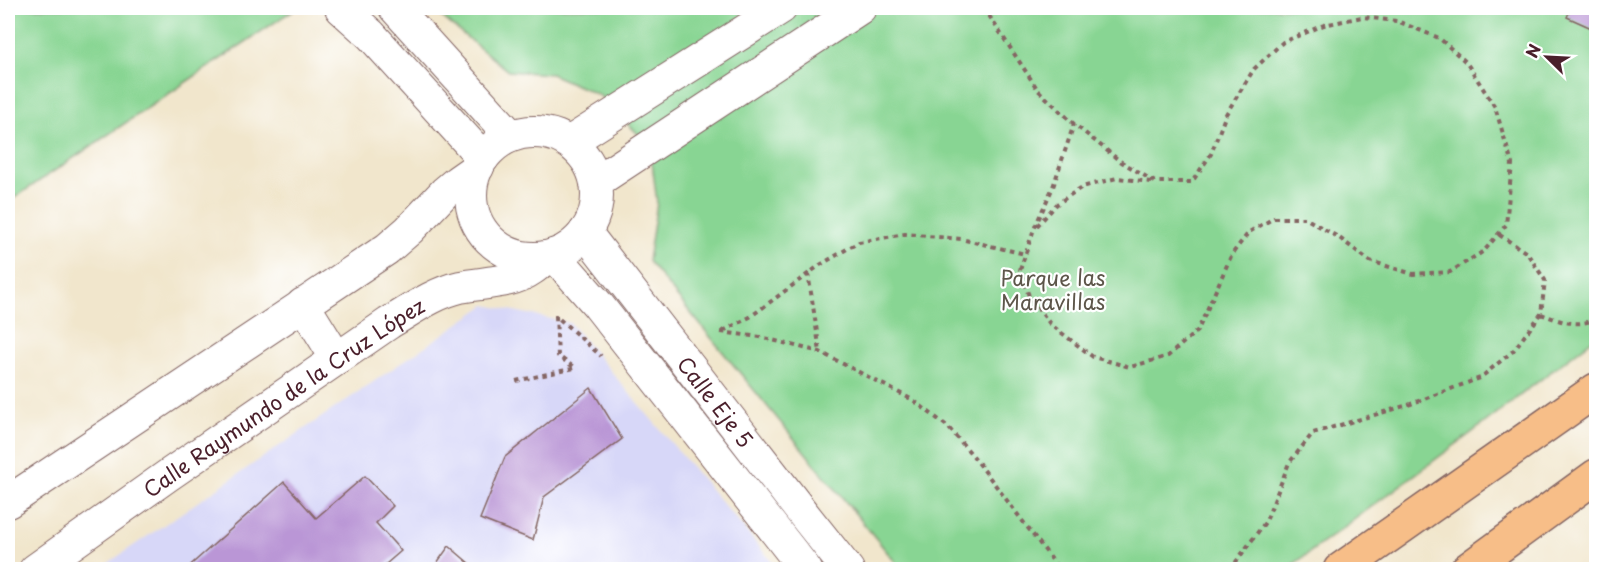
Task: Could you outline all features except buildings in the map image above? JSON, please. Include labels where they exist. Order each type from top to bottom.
[{"type":"main road","points":[[1340,570],[1596,390]]},
{"type":"main road","points":[[1467,570],[1596,476]]},
{"type":"street","points":[[341,8],[371,35],[480,163]]},
{"type":"street","points":[[395,8],[511,136]]},
{"type":"street","points":[[570,142],[781,8]]},
{"type":"street","points":[[596,182],[860,8]]},
{"type":"street","points":[[8,502],[387,249],[409,230],[445,192],[480,163],[495,145],[511,136],[531,132],[551,134],[570,142],[582,153],[591,166],[596,182],[597,200],[594,217],[585,232],[572,246],[550,256],[526,258],[507,252],[491,241],[478,225],[472,206],[472,186],[480,163]]},
{"type":"street","name":"Calle Eje 5","points":[[585,232],[848,570]]},
{"type":"street","name":"Calle Raymundo de la Cruz López","points":[[35,570],[388,323],[423,302],[458,288],[521,276],[550,256]]},
{"type":"street","name":"Calle Eje 5","points":[[550,256],[605,315],[806,570]]},
{"type":"street","points":[[303,303],[337,359]]},
{"type":"path","points":[[984,8],[1038,90],[1074,124],[1120,161],[1155,182]]},
{"type":"path","points":[[1034,230],[1057,204],[1082,187],[1117,178],[1155,182],[1192,182],[1211,154],[1226,114],[1254,69],[1283,42],[1324,26],[1362,17],[1397,21],[1440,38],[1466,62],[1496,107],[1512,164],[1506,225],[1484,251],[1450,272],[1413,274],[1370,261],[1338,237],[1305,218],[1274,218],[1249,232],[1232,254],[1198,330],[1168,356],[1130,367],[1093,357],[1050,324],[1029,296],[1020,270],[1034,230],[1053,187],[1074,124]]},
{"type":"path","points":[[1025,254],[961,239],[904,234],[859,242],[808,273],[750,317],[721,332],[760,337],[820,352],[913,400],[947,426],[1062,570]]},
{"type":"path","points":[[1230,570],[1266,521],[1289,463],[1313,434],[1408,405],[1480,378],[1514,351],[1541,314],[1545,280],[1527,253],[1498,234]]},
{"type":"path","points":[[808,273],[820,352]]},
{"type":"path","points":[[1541,314],[1558,321],[1578,324],[1596,319]]},
{"type":"path","points":[[516,381],[576,368],[558,356],[556,316],[609,363]]},
{"type":"shaded area","points":[[486,305],[570,323],[778,569],[98,570]]},
{"type":"green space","points":[[8,8],[296,8],[8,202]]},
{"type":"green space","name":"Parque las Maravillas","points":[[431,8],[1596,8],[1596,337],[1470,434],[1287,569],[901,569],[648,261],[657,203],[650,146],[599,95],[551,74],[508,71]]}]
